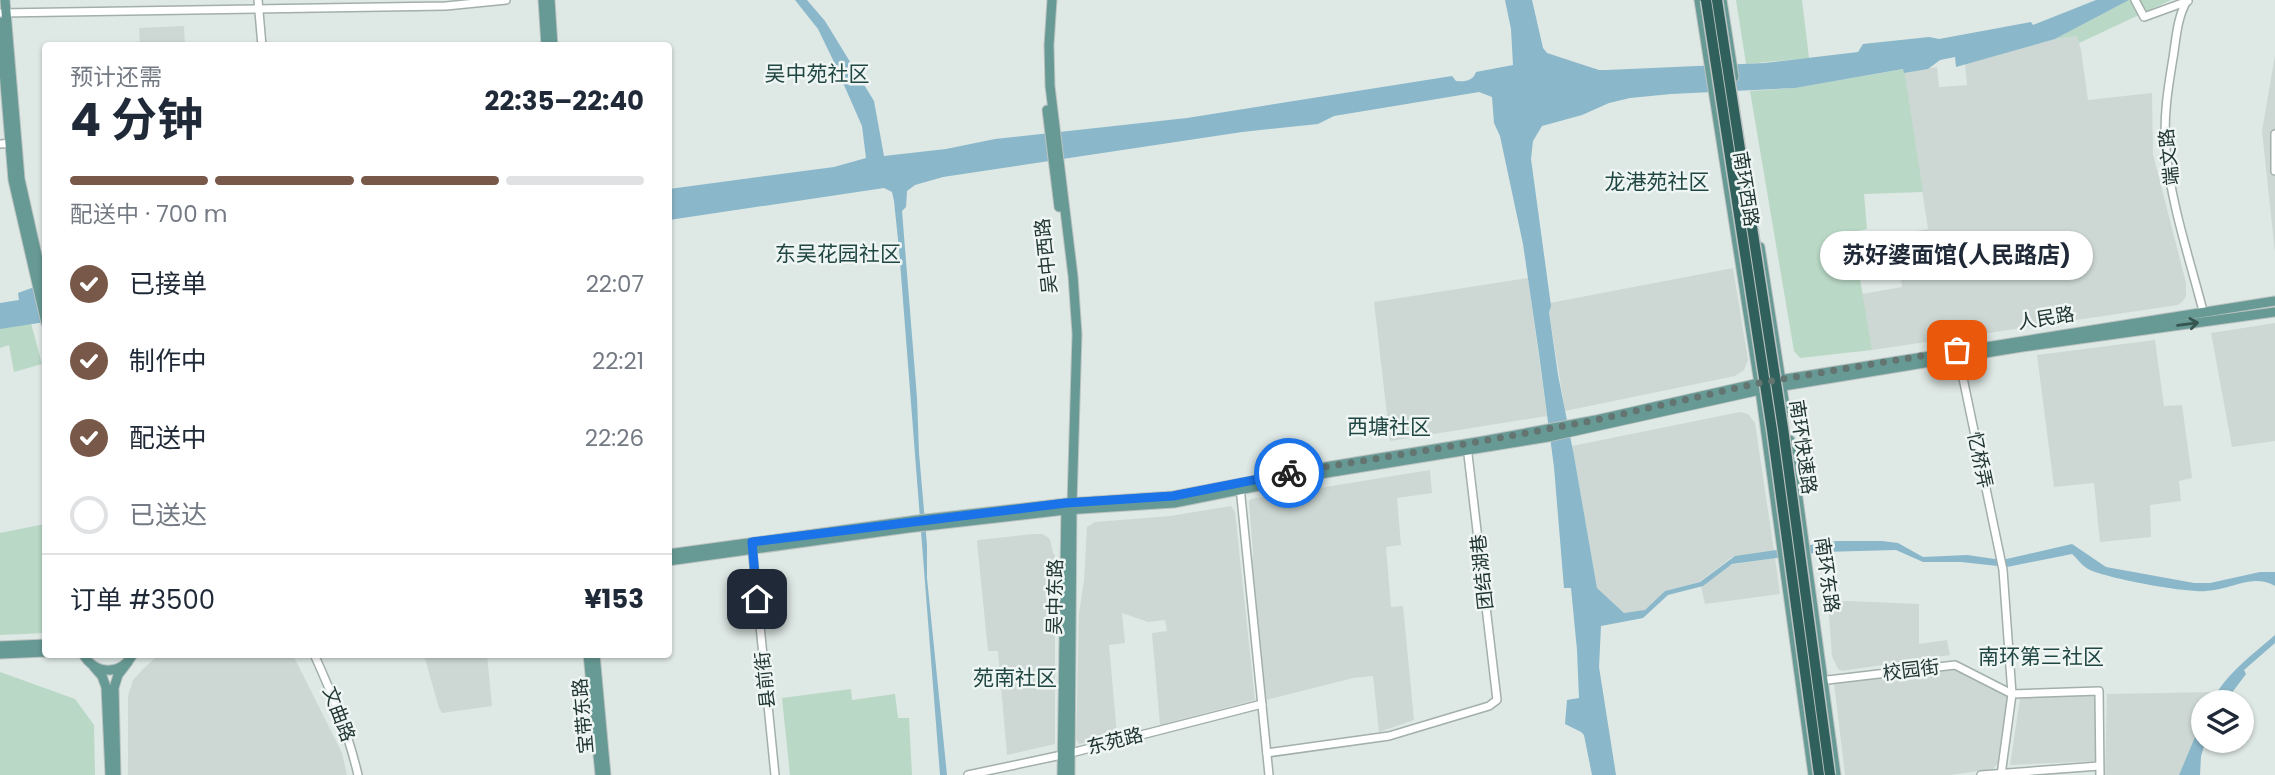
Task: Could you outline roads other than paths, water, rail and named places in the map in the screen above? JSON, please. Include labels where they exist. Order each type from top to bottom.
[{"type":"highway","name":"南环快速路","points":[[1706,0],[1772,430],[1819,775]]},
{"type":"highway","name":"南环快速路","points":[[1717,0],[1783,428],[1830,775]]},
{"type":"main road","points":[[5,0],[3,13],[8,143]]},
{"type":"main road","points":[[543,0],[546,42]]},
{"type":"main road","points":[[550,0],[553,42]]},
{"type":"main road","name":"吴中西路","points":[[1046,0],[1043,60],[1076,334],[1069,506]]},
{"type":"main road","name":"吴中西路","points":[[1052,0],[1049,73],[1052,128]]},
{"type":"main road","name":"南环西路","points":[[1699,0],[1759,387]]},
{"type":"main road","name":"南环西路","points":[[1722,0],[1782,384]]},
{"type":"main road","points":[[0,22],[8,143],[23,199],[42,301]]},
{"type":"main road","points":[[39,284],[42,289]]},
{"type":"main road","name":"人民路","points":[[752,546],[1240,486],[1548,433],[1759,387],[2275,301]]},
{"type":"main road","name":"人民路","points":[[1958,354],[2275,312]]},
{"type":"main road","name":"南环东路","points":[[1782,384],[1836,775]]},
{"type":"main road","points":[[1759,387],[1813,775]]},
{"type":"main road","name":"吴中东路","points":[[1062,775],[1066,753],[1069,506]]},
{"type":"main road","points":[[672,554],[752,546]]},
{"type":"main road","points":[[672,560],[752,546]]},
{"type":"main road","points":[[0,646],[42,648]]},
{"type":"main road","points":[[0,654],[42,648]]},
{"type":"main road","points":[[80,658],[102,670],[113,671],[131,658]]},
{"type":"main road","points":[[86,658],[102,676],[107,691],[110,775]]},
{"type":"main road","points":[[116,775],[113,692],[118,675],[131,658]]},
{"type":"main road","name":"宝带东路","points":[[588,658],[600,775]]},
{"type":"main road","name":"宝带东路","points":[[595,658],[606,775]]},
{"type":"main road","name":"吴中东路","points":[[1066,753],[1070,775]]},
{"type":"street","points":[[3,13],[258,4],[446,6],[506,0]]},
{"type":"street","points":[[2136,2],[2144,17],[2188,1]]},
{"type":"street","name":"端文路","points":[[2188,1],[2180,20],[2169,82],[2165,123],[2166,148],[2170,182],[2203,311]]},
{"type":"street","points":[[258,4],[262,42]]},
{"type":"street","points":[[2275,134],[2275,172]]},
{"type":"street","name":"忆桥弄","points":[[1958,354],[2003,570],[2012,694],[2001,773]]},
{"type":"street","name":"团结湖巷","points":[[1267,753],[1389,736],[1489,706],[1497,700],[1468,447]]},
{"type":"street","points":[[1240,486],[1269,775]]},
{"type":"street","name":"县前街","points":[[752,546],[775,775]]},
{"type":"street","name":"文曲路","points":[[316,658],[339,710],[358,775]]},
{"type":"street","name":"校园街","points":[[1801,683],[1955,665],[2012,694],[2099,691],[2099,766]]},
{"type":"street","name":"东苑路","points":[[968,775],[1262,704]]},
{"type":"street","points":[[1981,775],[2099,766],[2100,775]]},
{"type":"water","points":[[795,0],[807,0],[825,21],[874,101],[884,156],[946,149],[995,139],[1187,118],[1452,76],[1456,81],[1465,81],[1471,79],[1476,72],[1513,65],[1511,29],[1505,0],[1532,0],[1543,48],[1547,53],[1599,70],[1607,70],[1765,63],[1858,52],[1863,44],[1929,37],[1939,39],[2031,22],[2033,25],[2096,0],[2129,0],[2055,39],[1956,67],[1955,57],[1940,60],[1928,69],[1904,73],[1903,69],[1795,88],[1630,98],[1542,126],[1533,141],[1531,159],[1551,306],[1549,312],[1597,588],[1624,613],[1645,610],[1665,591],[1700,582],[1735,556],[1837,541],[1898,543],[1923,557],[1967,555],[2002,560],[2072,544],[2106,567],[2194,583],[2210,583],[2260,572],[2275,572],[2275,586],[2258,581],[2206,591],[2164,587],[2097,573],[2072,554],[2007,567],[1961,562],[1923,562],[1896,550],[1822,552],[1732,564],[1703,586],[1668,595],[1643,618],[1601,626],[1599,667],[1616,775],[1592,775],[1584,735],[1565,724],[1567,700],[1579,698],[1577,650],[1571,588],[1564,588],[1554,467],[1523,244],[1500,136],[1494,123],[1492,97],[1479,92],[1334,116],[1318,124],[1242,132],[943,177],[915,185],[907,191],[906,207],[902,211],[917,398],[927,578],[947,775],[940,775],[899,249],[892,192],[884,188],[672,220],[672,189],[834,167],[866,158],[862,126],[818,29]]},
{"type":"water","points":[[42,284],[42,322],[0,329],[0,303],[19,300],[18,293]]},
{"type":"water","points":[[2275,635],[2275,643],[2244,670],[2246,674],[2234,690],[2219,690],[2232,674]]},
{"type":"water","points":[[2191,746],[2191,753],[2202,753],[2200,775],[2179,775]]},
{"type":"place","name":"苏好婆面馆(人民路店)","points":[[1957,350]]},
{"type":"district","name":"吴中苑社区","points":[[817,73]]},
{"type":"district","name":"龙港苑社区","points":[[1657,181]]},
{"type":"district","name":"东吴花园社区","points":[[838,253]]},
{"type":"district","name":"西塘社区","points":[[1389,426]]},
{"type":"district","name":"南环第三社区","points":[[2041,656]]},
{"type":"district","name":"苑南社区","points":[[1015,677]]}]
